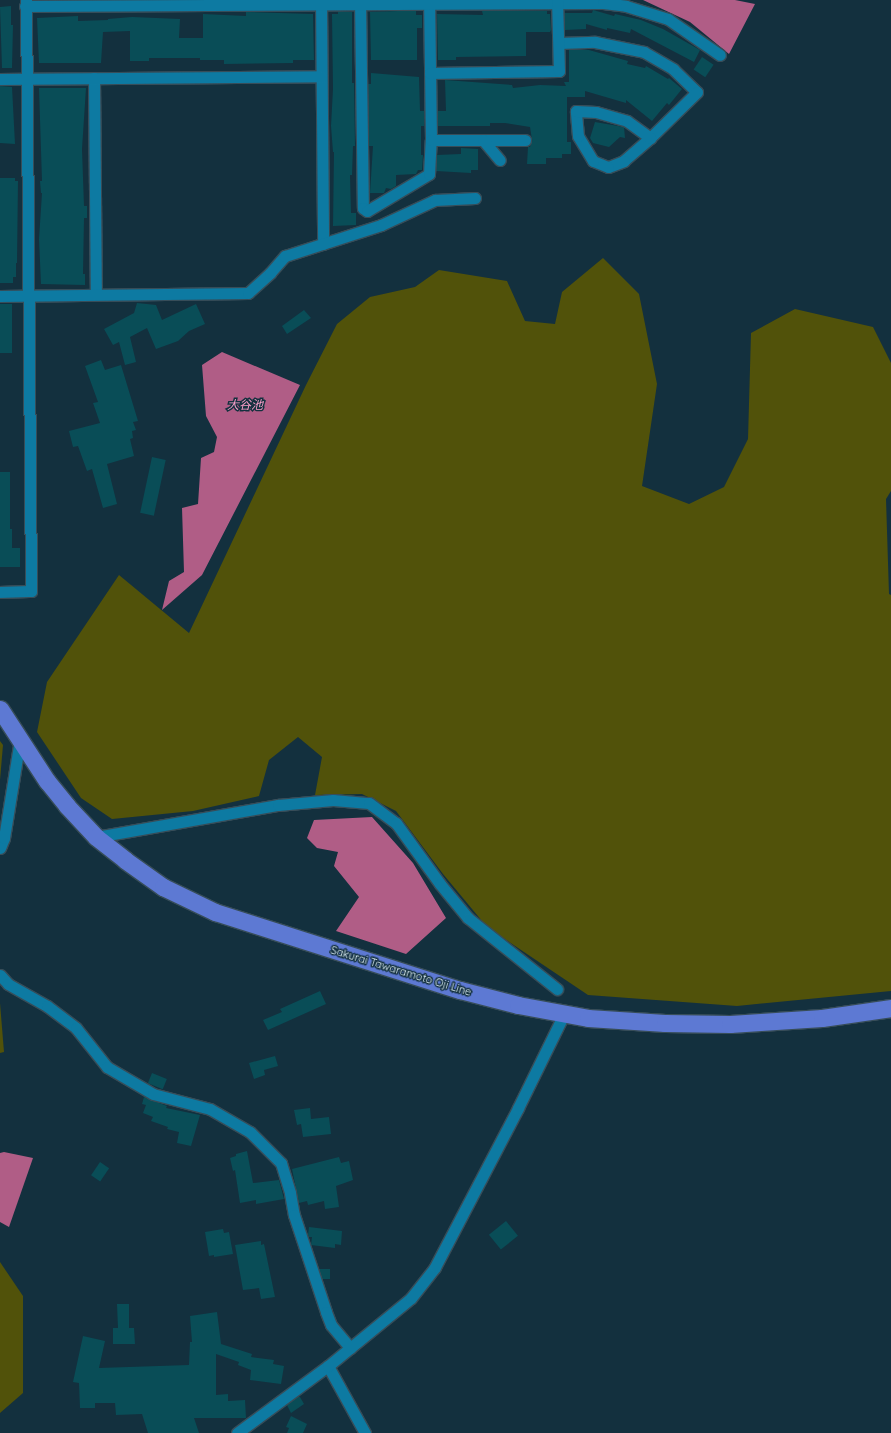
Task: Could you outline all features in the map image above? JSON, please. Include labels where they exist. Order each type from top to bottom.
[{"type":"main road","name":"Sakurai Tawaramoto Oji Line","points":[[0,709],[47,781],[67,806],[96,837],[163,887],[215,912],[460,990],[518,1005],[564,1014],[594,1018],[665,1023],[730,1024],[822,1018],[891,1008]]},
{"type":"street","points":[[430,73],[559,71],[558,1]]},
{"type":"street","points":[[0,592],[31,591],[26,3],[558,1],[626,3],[668,19],[720,55]]},
{"type":"street","points":[[321,2],[323,244]]},
{"type":"street","points":[[360,2],[363,208],[367,211],[430,174],[429,2]]},
{"type":"street","points":[[559,43],[595,42],[644,52],[673,69],[697,92],[650,138],[624,161],[608,167],[593,161],[578,136],[576,111],[596,112],[627,121],[650,138]]},
{"type":"street","points":[[0,79],[321,76]]},
{"type":"street","points":[[94,78],[96,294]]},
{"type":"street","points":[[431,140],[525,140]]},
{"type":"street","points":[[483,140],[500,160]]},
{"type":"street","points":[[0,296],[248,293],[270,273],[285,256],[381,225],[435,200],[475,198]]},
{"type":"street","points":[[0,848],[4,838],[20,739]]},
{"type":"street","points":[[96,837],[278,805],[333,800],[369,803],[396,823],[440,884],[468,918],[557,990]]},
{"type":"street","points":[[0,975],[8,984],[47,1006],[76,1028],[107,1068],[153,1094],[210,1109],[250,1132],[280,1163],[290,1193],[294,1215],[326,1312],[331,1325],[350,1348]]},
{"type":"street","points":[[237,1433],[328,1366],[411,1298],[435,1267],[518,1108],[564,1014]]},
{"type":"street","points":[[328,1366],[365,1433]]},
{"type":"shaded area","points":[[603,258],[639,294],[657,384],[642,486],[689,504],[724,487],[748,439],[751,333],[795,309],[873,327],[891,363],[891,491],[886,499],[889,594],[891,595],[891,991],[737,1006],[588,995],[487,927],[443,874],[396,811],[362,794],[315,795],[322,757],[298,737],[269,760],[259,796],[193,811],[112,819],[81,798],[37,732],[47,682],[119,575],[189,633],[306,385],[337,324],[370,297],[415,287],[439,270],[507,281],[525,321],[555,324],[562,292]]},
{"type":"shaded area","points":[[0,741],[3,745],[0,780]]},
{"type":"shaded area","points":[[0,1003],[4,1052],[0,1053]]},
{"type":"shaded area","points":[[0,1262],[23,1296],[23,1393],[0,1413]]},
{"type":"water","points":[[643,0],[735,0],[755,4],[729,54],[690,22]]},
{"type":"water","name":"大谷池","points":[[222,352],[300,385],[202,575],[162,610],[169,581],[184,572],[182,508],[198,504],[201,458],[214,452],[217,437],[206,416],[202,365]]},
{"type":"water","points":[[372,817],[413,863],[446,918],[406,954],[336,931],[359,897],[334,866],[338,852],[317,848],[307,838],[314,820]]},
{"type":"water","points":[[4,1152],[33,1158],[9,1227],[0,1222],[0,1153]]},
{"type":"building","points":[[11,6],[11,25],[13,25],[12,68],[2,68],[0,7]]},
{"type":"building","points":[[593,10],[614,16],[615,14],[641,20],[663,29],[700,50],[694,62],[631,29],[630,33],[607,28],[607,30],[586,24],[586,29],[565,30],[564,13],[592,13]]},
{"type":"building","points":[[338,11],[352,12],[352,83],[354,83],[355,146],[353,146],[352,175],[350,175],[351,213],[356,213],[356,225],[333,226],[334,152],[331,126],[333,89],[332,14],[338,14]]},
{"type":"building","points":[[416,11],[416,15],[422,15],[422,28],[417,28],[417,60],[371,60],[370,12]]},
{"type":"building","points":[[482,11],[547,11],[547,14],[550,14],[551,30],[550,32],[526,32],[526,56],[456,57],[456,60],[438,60],[437,14],[483,15]]},
{"type":"building","points":[[246,12],[313,14],[314,60],[293,60],[293,63],[224,64],[224,60],[200,60],[200,58],[149,58],[149,61],[130,61],[130,31],[103,32],[101,63],[39,63],[37,18],[78,16],[78,21],[108,20],[132,17],[180,19],[179,38],[203,38],[203,14],[246,16]]},
{"type":"building","points":[[569,50],[589,50],[628,61],[627,64],[645,68],[646,66],[668,79],[669,78],[682,89],[669,105],[667,103],[652,121],[626,100],[626,103],[585,91],[585,97],[567,97],[567,142],[571,142],[571,154],[562,154],[562,158],[546,158],[546,164],[527,164],[528,147],[530,147],[532,140],[530,127],[505,123],[490,123],[490,126],[438,126],[438,111],[446,111],[445,80],[512,85],[513,88],[540,85],[566,86],[564,82],[569,82]]},
{"type":"building","points":[[702,57],[714,65],[705,77],[694,69]]},
{"type":"building","points":[[371,73],[419,77],[420,111],[424,111],[424,126],[421,126],[421,155],[423,155],[422,170],[418,170],[416,174],[396,175],[396,186],[391,189],[386,188],[384,193],[370,193],[373,146],[369,146],[368,84],[371,84]]},
{"type":"building","points":[[0,86],[12,87],[15,144],[0,143]]},
{"type":"building","points":[[39,88],[86,88],[82,149],[84,206],[87,206],[87,218],[84,218],[83,274],[85,274],[85,285],[41,284],[39,239],[42,193],[40,181],[42,181]]},
{"type":"building","points":[[595,122],[624,127],[625,138],[620,137],[609,147],[593,143],[590,138]]},
{"type":"building","points":[[461,148],[478,149],[478,170],[471,170],[471,173],[436,171],[437,155],[461,154]]},
{"type":"building","points":[[0,178],[15,178],[15,181],[18,181],[17,263],[16,277],[13,277],[13,283],[0,283]]},
{"type":"building","points":[[137,303],[156,305],[162,320],[196,304],[205,324],[189,331],[178,341],[156,349],[147,328],[130,337],[136,362],[125,365],[119,342],[113,345],[104,329],[134,313]]},
{"type":"building","points":[[0,304],[12,304],[12,353],[0,353]]},
{"type":"building","points":[[304,310],[311,318],[287,334],[282,326]]},
{"type":"building","points":[[101,360],[105,370],[121,365],[138,421],[133,422],[136,430],[132,431],[133,438],[130,439],[134,456],[107,464],[117,504],[103,508],[92,469],[87,471],[78,446],[73,447],[69,431],[100,423],[93,403],[98,402],[85,366]]},
{"type":"building","points":[[152,457],[166,460],[154,516],[140,513]]},
{"type":"building","points":[[0,472],[10,472],[10,529],[12,529],[12,548],[20,548],[20,567],[0,567]]},
{"type":"building","points":[[320,991],[326,1004],[268,1030],[263,1020],[282,1012],[280,1009]]},
{"type":"building","points":[[275,1056],[278,1066],[264,1070],[265,1075],[254,1079],[249,1063]]},
{"type":"building","points":[[152,1073],[167,1079],[163,1089],[148,1083]]},
{"type":"building","points":[[144,1097],[167,1106],[166,1108],[200,1115],[191,1146],[177,1143],[179,1132],[167,1129],[168,1127],[151,1121],[153,1117],[143,1113],[146,1105],[142,1104]]},
{"type":"building","points":[[310,1108],[311,1119],[329,1117],[331,1134],[303,1137],[301,1124],[297,1125],[294,1110]]},
{"type":"building","points":[[247,1151],[253,1183],[279,1180],[284,1199],[256,1204],[256,1200],[240,1203],[235,1170],[233,1171],[230,1158],[236,1156],[236,1154]]},
{"type":"building","points":[[339,1157],[341,1163],[349,1161],[353,1180],[336,1186],[339,1207],[325,1209],[324,1201],[308,1205],[307,1201],[299,1203],[292,1169]]},
{"type":"building","points":[[100,1162],[109,1168],[100,1181],[91,1175]]},
{"type":"building","points":[[506,1221],[518,1236],[501,1250],[489,1235]]},
{"type":"building","points":[[309,1227],[342,1231],[341,1245],[335,1244],[335,1248],[311,1245],[312,1237],[309,1237],[308,1235]]},
{"type":"building","points":[[223,1229],[224,1233],[229,1232],[233,1254],[214,1257],[214,1255],[209,1256],[205,1232]]},
{"type":"building","points":[[261,1241],[261,1245],[264,1244],[275,1297],[261,1299],[259,1288],[243,1290],[235,1245]]},
{"type":"building","points":[[319,1269],[330,1269],[330,1279],[322,1279]]},
{"type":"building","points":[[117,1304],[129,1304],[129,1328],[134,1328],[135,1344],[113,1344],[113,1328],[118,1328]]},
{"type":"building","points":[[217,1312],[221,1344],[252,1354],[251,1357],[274,1360],[273,1364],[284,1366],[281,1384],[250,1380],[251,1370],[238,1365],[239,1362],[216,1354],[216,1395],[228,1394],[228,1401],[245,1400],[246,1418],[194,1418],[199,1433],[148,1433],[142,1414],[116,1415],[115,1403],[95,1403],[95,1408],[80,1408],[79,1383],[73,1382],[83,1336],[105,1341],[99,1368],[189,1365],[190,1342],[192,1342],[190,1316]]},
{"type":"building","points":[[297,1397],[300,1397],[304,1404],[291,1413],[287,1405]]},
{"type":"building","points":[[291,1416],[307,1424],[303,1433],[287,1433],[289,1428],[286,1427]]}]
